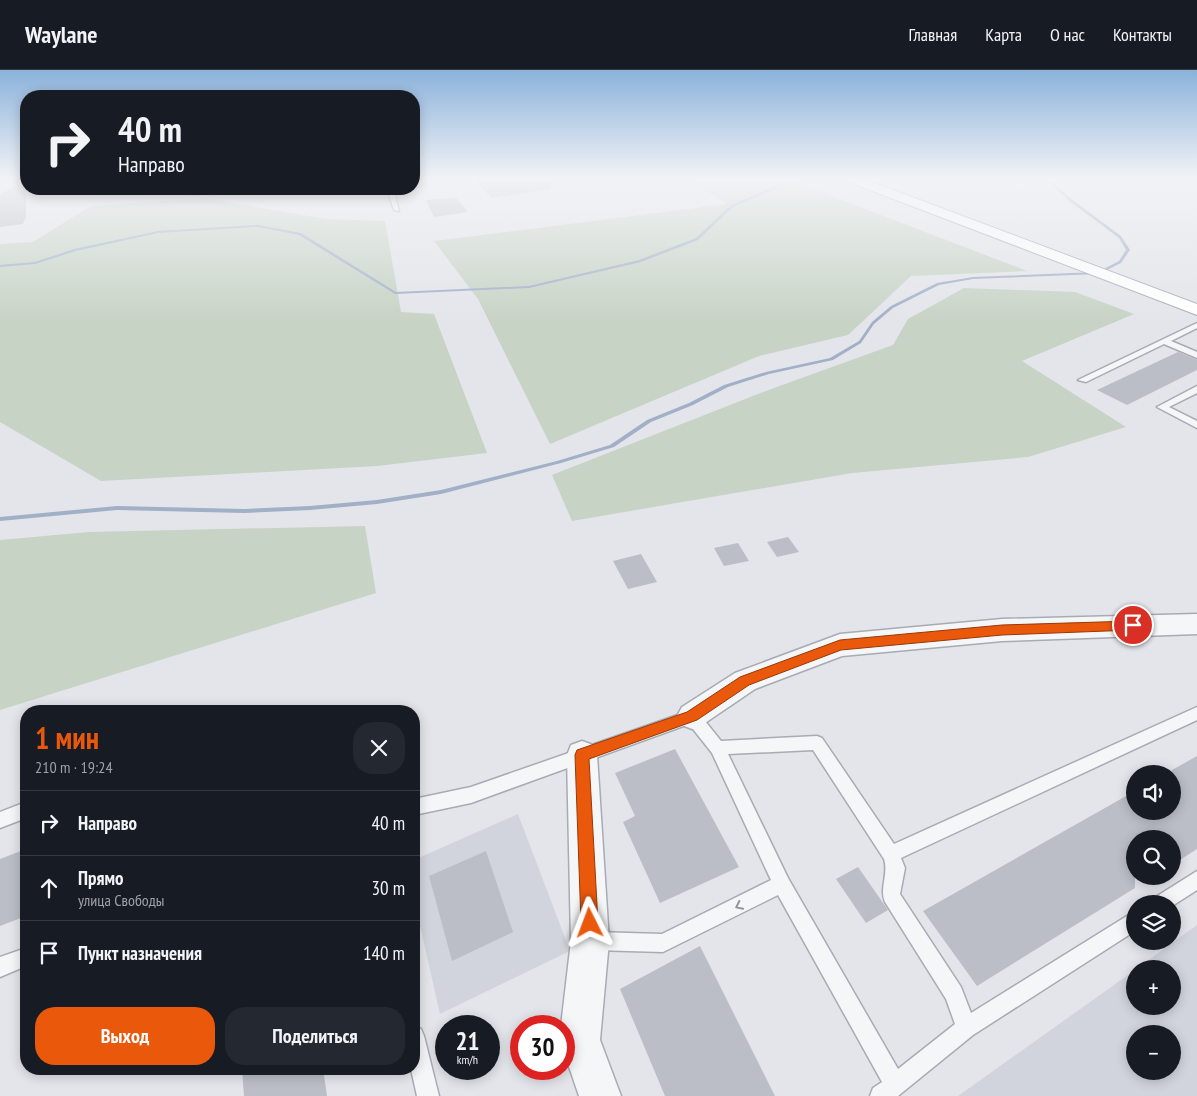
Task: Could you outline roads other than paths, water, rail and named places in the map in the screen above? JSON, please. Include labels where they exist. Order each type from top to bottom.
[{"type":"street","points":[[978,227],[1197,310]]},
{"type":"street","points":[[692,716],[745,681],[840,645],[1002,630],[1197,624]]},
{"type":"street","points":[[582,755],[590,941],[580,1040],[600,1096]]},
{"type":"lane","points":[[1083,380],[1197,325]]},
{"type":"lane","points":[[1164,341],[1197,355]]},
{"type":"lane","points":[[1197,389],[1162,407],[1197,425]]},
{"type":"lane","points":[[891,854],[1197,713]]},
{"type":"lane","points":[[420,806],[471,795],[692,716],[717,748],[782,884],[888,1090],[966,1028],[1126,926]]},
{"type":"lane","points":[[717,748],[817,743],[891,854],[896,868],[891,896],[954,994],[966,1028]]},
{"type":"lane","points":[[0,820],[20,812]]},
{"type":"lane","points":[[1174,895],[1197,880]]},
{"type":"lane","points":[[590,941],[663,943],[782,884]]},
{"type":"lane","points":[[0,968],[20,960]]},
{"type":"lane","points":[[420,1062],[428,1096]]},
{"type":"waterway","points":[[0,266],[35,263],[75,250],[158,232],[243,227]]},
{"type":"waterway","points":[[263,227],[300,234],[395,293],[529,287],[640,261],[697,239],[710,227]]},
{"type":"waterway","points":[[0,519],[117,508],[244,511],[377,502],[441,492],[559,462],[612,446],[649,421],[691,404],[726,386],[768,373],[831,359],[860,342],[873,323],[892,307],[938,284],[973,278],[1099,273],[1120,262],[1128,250],[1120,237],[1106,227]]}]
